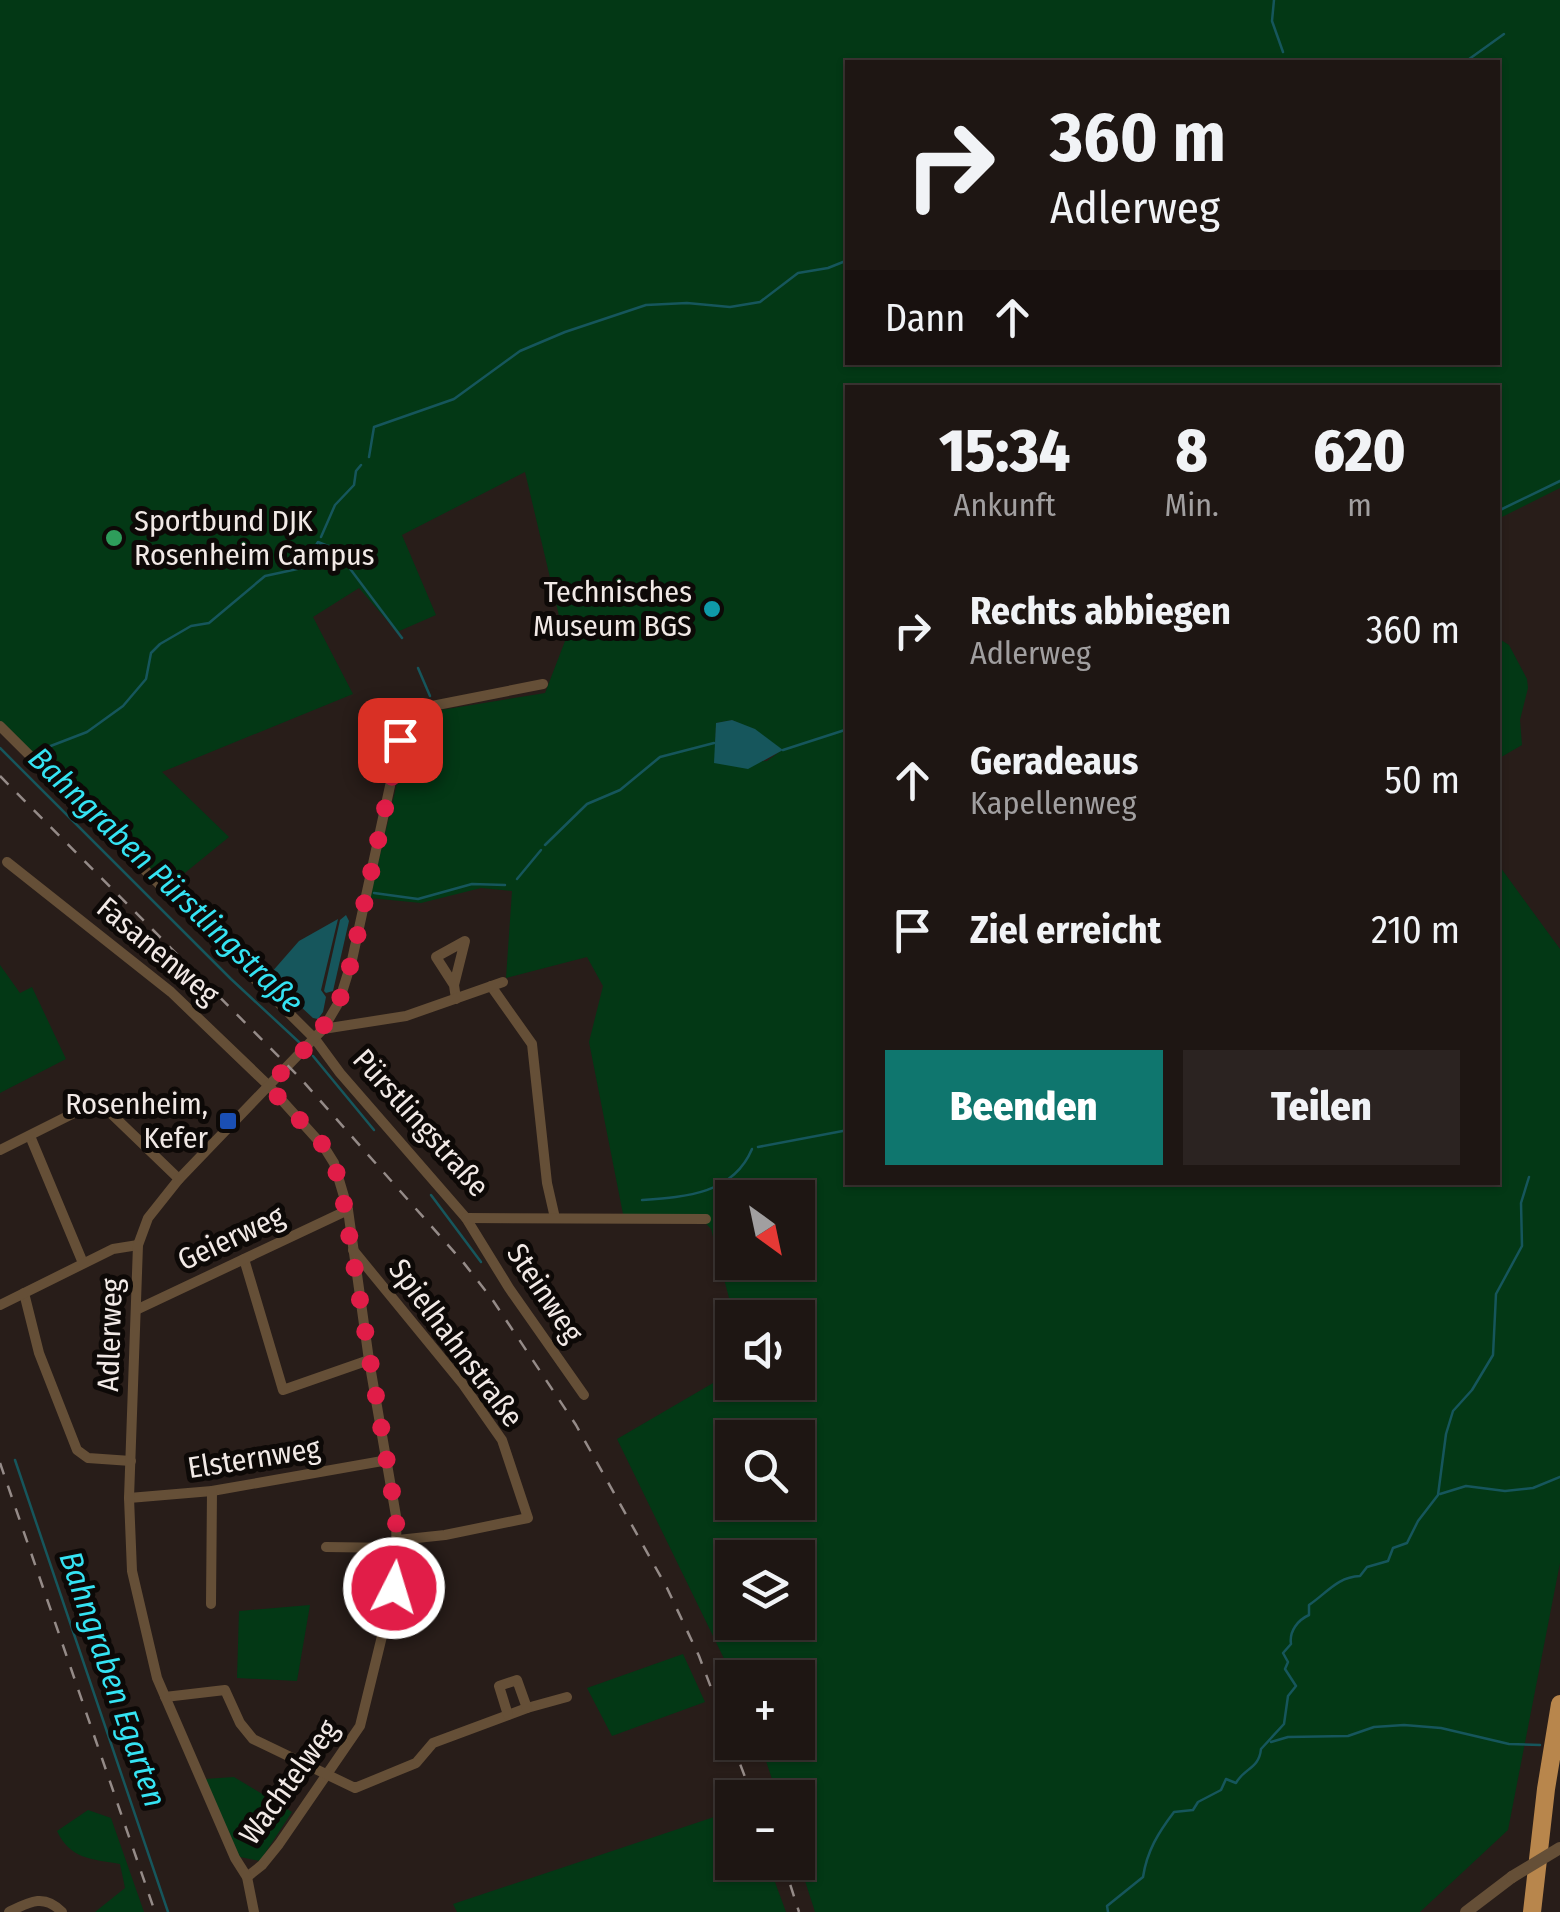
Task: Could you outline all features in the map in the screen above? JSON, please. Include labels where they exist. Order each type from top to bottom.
[{"type":"highway","points":[[1532,1912],[1559,1715]]},
{"type":"street","name":"Adlerweg","points":[[254,1912],[247,1876],[235,1858],[165,1697],[145,1637],[132,1571],[128,1498],[138,1245],[148,1218],[179,1179],[319,1034],[345,985],[400,740],[408,724],[427,707],[542,684]]},
{"type":"street","name":"Pürstlingstraße","points":[[0,726],[319,1034],[340,1073],[466,1218],[706,1220]]},
{"type":"street","name":"Fasanenweg","points":[[7,862],[171,992],[268,1086]]},
{"type":"street","points":[[319,1034],[406,1016],[497,984],[532,1044],[546,1183],[554,1218]]},
{"type":"street","points":[[454,985],[456,998]]},
{"type":"street","name":"Wachtelweg","points":[[247,1876],[271,1854],[360,1726],[397,1575],[398,1544],[348,1210],[334,1164],[324,1146],[268,1086]]},
{"type":"street","points":[[0,1150],[98,1101],[179,1179]]},
{"type":"street","points":[[30,1136],[83,1263]]},
{"type":"street","name":"Geierweg","points":[[136,1310],[348,1210]]},
{"type":"street","name":"Steinweg","points":[[466,1218],[509,1288],[584,1395]]},
{"type":"street","points":[[0,1305],[113,1249],[138,1245]]},
{"type":"street","name":"Spielhahnstraße","points":[[352,1249],[462,1382],[502,1440],[528,1518],[398,1544]]},
{"type":"street","points":[[244,1259],[283,1390],[369,1360]]},
{"type":"street","points":[[24,1293],[39,1353],[77,1450],[88,1458],[131,1461]]},
{"type":"street","name":"Elsternweg","points":[[128,1498],[212,1491],[388,1460]]},
{"type":"street","points":[[212,1491],[212,1604]]},
{"type":"street","points":[[326,1547],[398,1544]]},
{"type":"street","points":[[508,1715],[499,1686],[516,1680],[527,1708]]},
{"type":"street","points":[[165,1697],[225,1690],[240,1723],[253,1738],[355,1788],[416,1762],[433,1743],[567,1697]]},
{"type":"street","points":[[1466,1912],[1560,1848]]},
{"type":"street","points":[[9,1912],[42,1899],[62,1912]]},
{"type":"green space","points":[[0,0],[1560,0],[1560,488],[1500,518],[1500,385],[845,385],[845,1185],[1500,1185],[1500,867],[1560,949],[1560,1563],[1508,1830],[1420,1912],[815,1912],[805,1880],[815,1880],[815,1780],[772,1780],[766,1760],[815,1760],[815,1660],[725,1660],[617,1439],[715,1382],[715,1400],[815,1400],[815,1300],[730,1300],[724,1280],[815,1280],[815,1180],[715,1180],[715,1244],[711,1229],[697,1214],[623,1214],[589,1042],[603,986],[587,957],[506,978],[512,891],[481,888],[421,903],[370,898],[407,741],[414,728],[429,712],[545,693],[565,641],[525,472],[402,535],[436,615],[397,632],[359,588],[313,617],[353,694],[162,772],[229,837],[164,890],[0,726]],"holes":[[[732,720],[755,730],[782,750],[767,761],[715,763],[716,723]]]},
{"type":"green space","points":[[1500,641],[1509,645],[1528,688],[1520,720],[1522,745],[1500,758]]},
{"type":"green space","points":[[0,965],[20,993],[32,987],[66,1059],[0,1093]]},
{"type":"green space","points":[[310,1605],[297,1681],[237,1678],[239,1611]]},
{"type":"green space","points":[[683,1654],[705,1702],[612,1736],[587,1688]]},
{"type":"green space","points":[[234,1777],[292,1812],[260,1861],[240,1857],[205,1779]]},
{"type":"green space","points":[[88,1810],[111,1818],[144,1912],[95,1912],[125,1888],[120,1864],[75,1852],[57,1831]]},
{"type":"green space","points":[[715,1817],[715,1880],[774,1880],[786,1912],[457,1912],[453,1904]]},
{"type":"water","points":[[732,720],[755,729],[783,750],[748,769],[714,763],[716,723]]},
{"type":"water","points":[[346,915],[349,921],[333,991],[326,993],[340,920]]},
{"type":"water","points":[[338,919],[321,990],[326,997],[323,1012],[318,1019],[313,1018],[272,980],[271,973],[299,941]]},
{"type":"waterway","points":[[1274,0],[1272,21],[1283,52]]},
{"type":"waterway","points":[[1468,60],[1504,34]]},
{"type":"waterway","points":[[369,457],[374,427],[454,399],[520,351],[565,332],[646,305],[730,307],[760,302],[798,273],[845,261]]},
{"type":"waterway","points":[[321,537],[335,505],[354,485],[361,465]]},
{"type":"waterway","points":[[1500,510],[1560,481]]},
{"type":"waterway","points":[[36,757],[48,747],[87,732],[123,706],[146,679],[151,653],[160,644],[191,626],[209,623],[265,576],[302,568],[318,542],[333,548]]},
{"type":"waterway","points":[[339,554],[402,638]]},
{"type":"waterway","points":[[418,668],[430,696]]},
{"type":"waterway","points":[[783,750],[845,730]]},
{"type":"waterway","points":[[545,845],[587,804],[620,790],[660,757],[714,743]]},
{"type":"waterway","name":"Bahngraben Pürstlingstraße","points":[[0,748],[300,1043]]},
{"type":"waterway","points":[[517,879],[541,850]]},
{"type":"waterway","points":[[374,893],[418,899],[472,884],[505,885]]},
{"type":"waterway","name":"Bahngraben Pürstlingstraße","points":[[313,1056],[374,1130]]},
{"type":"waterway","points":[[758,1147],[845,1131]]},
{"type":"waterway","points":[[642,1200],[691,1194],[720,1184],[744,1164],[752,1149]]},
{"type":"waterway","points":[[1108,1912],[1107,1906],[1143,1877],[1154,1843],[1174,1812],[1193,1810],[1198,1802],[1221,1790],[1226,1779],[1236,1783],[1284,1724],[1288,1696],[1296,1686],[1285,1669],[1288,1662],[1283,1653],[1291,1644],[1295,1626],[1309,1615],[1309,1605],[1339,1582],[1388,1561],[1393,1548],[1407,1543],[1438,1495],[1453,1411],[1472,1390],[1493,1355],[1496,1294],[1522,1246],[1521,1203],[1529,1177]]},
{"type":"waterway","points":[[431,1195],[481,1262]]},
{"type":"waterway","name":"Bahngraben Egarten","points":[[15,1460],[168,1912]]},
{"type":"waterway","points":[[1440,1494],[1466,1486],[1505,1491],[1533,1488],[1560,1477]]},
{"type":"waterway","points":[[1271,1742],[1288,1737],[1348,1736],[1374,1727],[1404,1725],[1441,1728],[1509,1744],[1540,1745]]},
{"type":"railway","points":[[0,776],[301,1079],[492,1299],[576,1425],[667,1588],[699,1656],[746,1780]]},
{"type":"railway","points":[[0,1463],[155,1912]]},
{"type":"railway","points":[[789,1880],[799,1912]]},
{"type":"place","name":"Sportbund DJK Rosenheim Campus","points":[[114,538]]},
{"type":"place","name":"Technisches Museum BGS","points":[[712,609]]},
{"type":"place","name":"Rosenheim, Kefer","points":[[228,1121]]},
{"type":"route","points":[[394,1588],[396,1516],[348,1210],[340,1180],[324,1146],[268,1086],[315,1039],[339,1002],[352,960],[400,740]]}]
